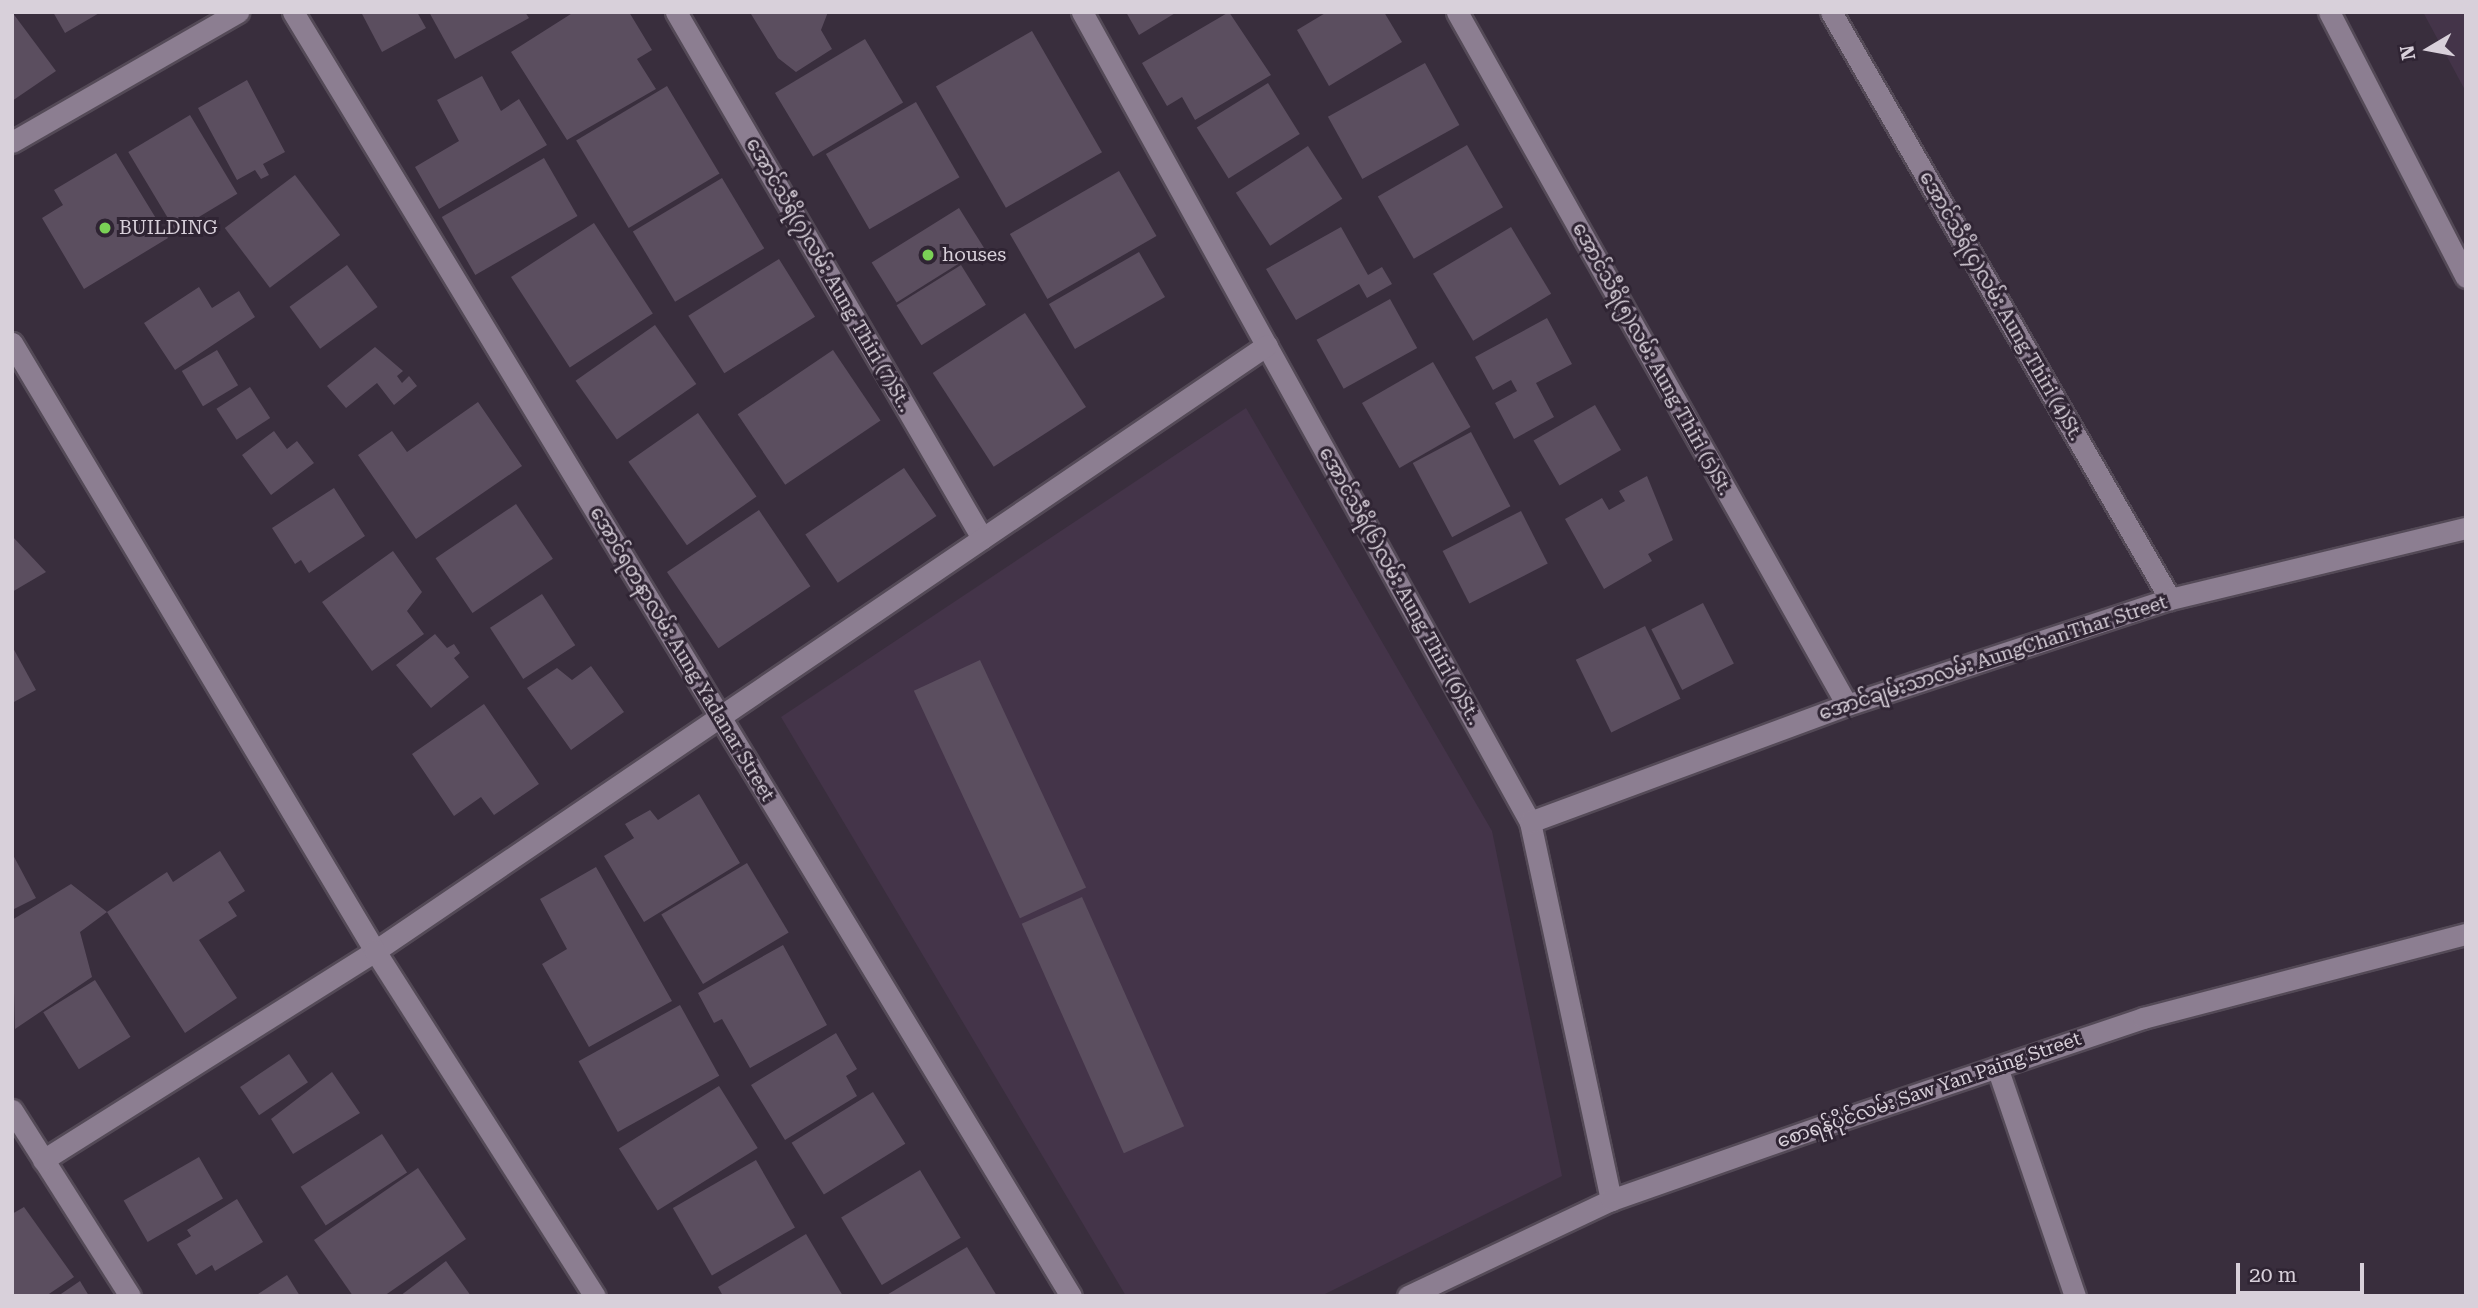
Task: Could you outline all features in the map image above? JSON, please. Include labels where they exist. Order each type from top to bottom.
[{"type":"street","points":[[12,142],[238,12]]},
{"type":"street","name":"အောင်ရတနာလမ်း Aung Yadanar Street","points":[[293,12],[1071,1296]]},
{"type":"street","name":"အောင်သီရိ(၇)လမ်း Aung Thiri (7)St..","points":[[676,12],[982,538]]},
{"type":"street","name":"အောင်သီရိ(၆)လမ်း Aung Thiri (6)St..","points":[[1082,12],[1530,822],[1611,1200]]},
{"type":"street","name":"အောင်သီရိ(၅)လမ်း Aung Thiri (5)St.","points":[[1457,12],[1847,705]]},
{"type":"street","name":"အောင်သီရိ(၄)လမ်း Aung Thiri (4)St.","points":[[1831,12],[2171,599]]},
{"type":"street","points":[[2329,12],[2466,277]]},
{"type":"street","points":[[12,343],[375,951],[595,1296]]},
{"type":"street","points":[[43,1160],[375,951],[1267,345]]},
{"type":"street","name":"အောင်ချမ်းသာလမ်း AungChanThar Street","points":[[1530,822],[1847,705],[2171,599],[2466,528]]},
{"type":"street","name":"စောရန်ပိုင်လမ်း Saw Yan Paing Street","points":[[1409,1296],[1611,1200],[1997,1067],[2143,1018],[2466,934]]},
{"type":"street","points":[[1997,1067],[2075,1296]]},
{"type":"street","points":[[12,1110],[130,1296]]},
{"type":"shaded area","points":[[2423,12],[2466,12],[2466,92]]},
{"type":"shaded area","points":[[1246,408],[1492,831],[1562,1176],[1321,1296],[1126,1296],[781,717]]},
{"type":"building","points":[[12,12],[56,71],[12,101]]},
{"type":"building","points":[[53,12],[101,12],[65,33]]},
{"type":"building","points":[[361,12],[417,12],[426,28],[382,52]]},
{"type":"building","points":[[429,12],[525,12],[529,18],[455,59]]},
{"type":"building","points":[[574,12],[629,12],[652,50],[637,59],[656,89],[567,140],[511,52]]},
{"type":"building","points":[[828,12],[821,30],[832,49],[796,72],[778,58],[751,14]]},
{"type":"building","points":[[1126,12],[1177,12],[1139,35]]},
{"type":"building","points":[[1229,12],[1271,75],[1195,120],[1182,97],[1167,106],[1142,63]]},
{"type":"building","points":[[1327,12],[1384,12],[1402,42],[1329,86],[1297,30]]},
{"type":"building","points":[[1032,31],[1102,152],[1006,208],[936,86]]},
{"type":"building","points":[[865,39],[903,102],[813,157],[775,93]]},
{"type":"building","points":[[1425,63],[1459,125],[1362,179],[1328,117]]},
{"type":"building","points":[[482,76],[501,111],[519,99],[547,145],[439,209],[415,167],[459,141],[437,100]]},
{"type":"building","points":[[247,80],[285,152],[263,164],[269,175],[261,179],[255,170],[237,180],[198,108]]},
{"type":"building","points":[[1268,83],[1300,134],[1229,178],[1197,128]]},
{"type":"building","points":[[667,86],[720,173],[629,228],[576,141]]},
{"type":"building","points":[[916,102],[960,177],[869,229],[826,154]]},
{"type":"building","points":[[190,115],[237,194],[176,231],[128,152]]},
{"type":"building","points":[[1467,145],[1503,207],[1414,259],[1378,196]]},
{"type":"building","points":[[1308,146],[1342,199],[1270,246],[1236,193]]},
{"type":"building","name":"BUILDING","points":[[116,153],[168,238],[84,289],[42,218],[63,205],[54,190]]},
{"type":"building","points":[[544,158],[578,216],[475,275],[442,217]]},
{"type":"building","points":[[1119,171],[1156,236],[1047,299],[1010,234]]},
{"type":"building","points":[[295,175],[340,235],[270,288],[225,228]]},
{"type":"building","points":[[722,178],[764,248],[675,302],[633,232]]},
{"type":"building","name":"houses","points":[[959,208],[984,248],[897,302],[872,263]]},
{"type":"building","points":[[594,223],[653,314],[570,367],[511,277]]},
{"type":"building","points":[[1341,227],[1368,275],[1382,267],[1392,284],[1367,298],[1359,284],[1296,320],[1266,269]]},
{"type":"building","points":[[1511,227],[1551,294],[1473,341],[1433,274]]},
{"type":"building","points":[[1139,252],[1165,297],[1075,349],[1049,304]]},
{"type":"building","points":[[779,259],[815,317],[724,373],[688,316]]},
{"type":"building","points":[[347,265],[378,307],[320,349],[290,307]]},
{"type":"building","points":[[961,265],[986,305],[921,345],[897,305]]},
{"type":"building","name":"BUILDING","points":[[199,287],[212,308],[239,291],[255,317],[175,370],[144,323]]},
{"type":"building","points":[[1390,299],[1417,348],[1344,389],[1317,340]]},
{"type":"building","points":[[1025,313],[1086,407],[994,467],[933,373]]},
{"type":"building","points":[[1547,318],[1572,364],[1536,383],[1554,417],[1514,439],[1495,403],[1517,391],[1511,380],[1493,390],[1475,357]]},
{"type":"building","points":[[655,325],[696,384],[617,440],[576,381]]},
{"type":"building","points":[[375,347],[403,371],[397,376],[402,383],[409,376],[417,386],[394,405],[377,383],[346,408],[327,386]]},
{"type":"building","points":[[217,350],[238,385],[203,406],[182,371]]},
{"type":"building","points":[[833,350],[881,420],[785,485],[738,414]]},
{"type":"building","points":[[1433,362],[1470,427],[1399,468],[1362,403]]},
{"type":"building","points":[[250,387],[270,418],[237,440],[216,409]]},
{"type":"building","points":[[478,402],[522,466],[416,539],[358,455],[392,431],[407,452]]},
{"type":"building","points":[[1595,405],[1621,450],[1560,486],[1534,440]]},
{"type":"building","points":[[698,413],[757,497],[687,545],[628,462]]},
{"type":"building","points":[[274,431],[287,449],[297,441],[314,463],[271,495],[242,455]]},
{"type":"building","points":[[1471,432],[1510,506],[1452,537],[1413,463]]},
{"type":"building","points":[[904,468],[936,516],[838,583],[805,535]]},
{"type":"building","points":[[1647,476],[1673,540],[1648,554],[1652,561],[1604,589],[1565,519],[1602,498],[1609,510],[1625,501],[1619,491]]},
{"type":"building","points":[[334,488],[365,536],[309,573],[301,560],[295,564],[272,528]]},
{"type":"building","points":[[516,504],[553,559],[472,613],[436,558]]},
{"type":"building","points":[[759,510],[810,586],[718,648],[667,572]]},
{"type":"building","points":[[1521,511],[1548,564],[1469,604],[1443,551]]},
{"type":"building","points":[[12,536],[46,572],[12,592]]},
{"type":"building","points":[[393,551],[422,592],[407,611],[424,634],[372,671],[322,602]]},
{"type":"building","points":[[542,594],[575,645],[523,679],[490,628]]},
{"type":"building","points":[[1703,603],[1734,664],[1682,690],[1651,629]]},
{"type":"building","points":[[1645,626],[1681,699],[1611,733],[1576,660]]},
{"type":"building","points":[[435,634],[447,648],[454,644],[460,653],[454,658],[469,677],[431,708],[396,665]]},
{"type":"building","points":[[12,646],[36,690],[12,703]]},
{"type":"building","points":[[980,660],[1086,887],[1020,918],[914,691]]},
{"type":"building","points":[[591,666],[624,712],[571,750],[527,688],[557,668],[572,680]]},
{"type":"building","points":[[484,704],[539,784],[494,815],[481,797],[454,816],[412,754]]},
{"type":"building","points":[[699,794],[740,863],[644,922],[604,856],[634,838],[625,824],[650,810],[658,820]]},
{"type":"building","points":[[220,851],[245,891],[228,902],[237,916],[199,940],[237,998],[185,1033],[107,912],[167,872],[173,882]]},
{"type":"building","points":[[12,853],[36,898],[12,910]]},
{"type":"building","points":[[747,863],[789,932],[703,984],[661,915]]},
{"type":"building","points":[[596,867],[672,1001],[589,1047],[542,964],[567,949],[540,899]]},
{"type":"building","points":[[71,884],[107,912],[80,932],[92,977],[15,1029],[12,920]]},
{"type":"building","points":[[1082,897],[1184,1126],[1124,1153],[1022,924]]},
{"type":"building","points":[[783,945],[827,1025],[750,1068],[722,1019],[714,1023],[698,993]]},
{"type":"building","points":[[95,980],[131,1037],[79,1069],[43,1012]]},
{"type":"building","points":[[680,1005],[719,1076],[618,1132],[579,1061]]},
{"type":"building","points":[[836,1033],[857,1069],[846,1076],[857,1096],[785,1140],[751,1085]]},
{"type":"building","points":[[289,1054],[308,1082],[259,1115],[240,1087]]},
{"type":"building","points":[[332,1072],[360,1113],[293,1154],[271,1119]]},
{"type":"building","points":[[719,1086],[758,1148],[658,1210],[619,1149]]},
{"type":"building","points":[[873,1092],[905,1144],[824,1195],[792,1143]]},
{"type":"building","points":[[382,1134],[407,1173],[326,1225],[301,1187]]},
{"type":"building","points":[[199,1157],[223,1199],[148,1242],[124,1200]]},
{"type":"building","points":[[756,1160],[795,1228],[712,1276],[673,1208]]},
{"type":"building","points":[[418,1168],[466,1239],[384,1296],[353,1296],[314,1240]]},
{"type":"building","points":[[920,1170],[961,1238],[882,1285],[841,1217]]},
{"type":"building","points":[[237,1199],[263,1242],[215,1271],[212,1265],[196,1275],[177,1244],[191,1236],[187,1230]]},
{"type":"building","points":[[24,1207],[74,1277],[46,1296],[12,1296],[12,1214]]},
{"type":"building","points":[[806,1234],[843,1296],[723,1296],[718,1287]]},
{"type":"building","points":[[967,1247],[997,1296],[885,1296]]},
{"type":"building","points":[[446,1261],[471,1296],[400,1296]]},
{"type":"building","points":[[287,1275],[300,1296],[255,1296]]},
{"type":"building","points":[[80,1281],[89,1296],[58,1296]]},
{"type":"place","name":"BUILDING","points":[[105,228]]},
{"type":"place","name":"houses","points":[[928,255]]}]
